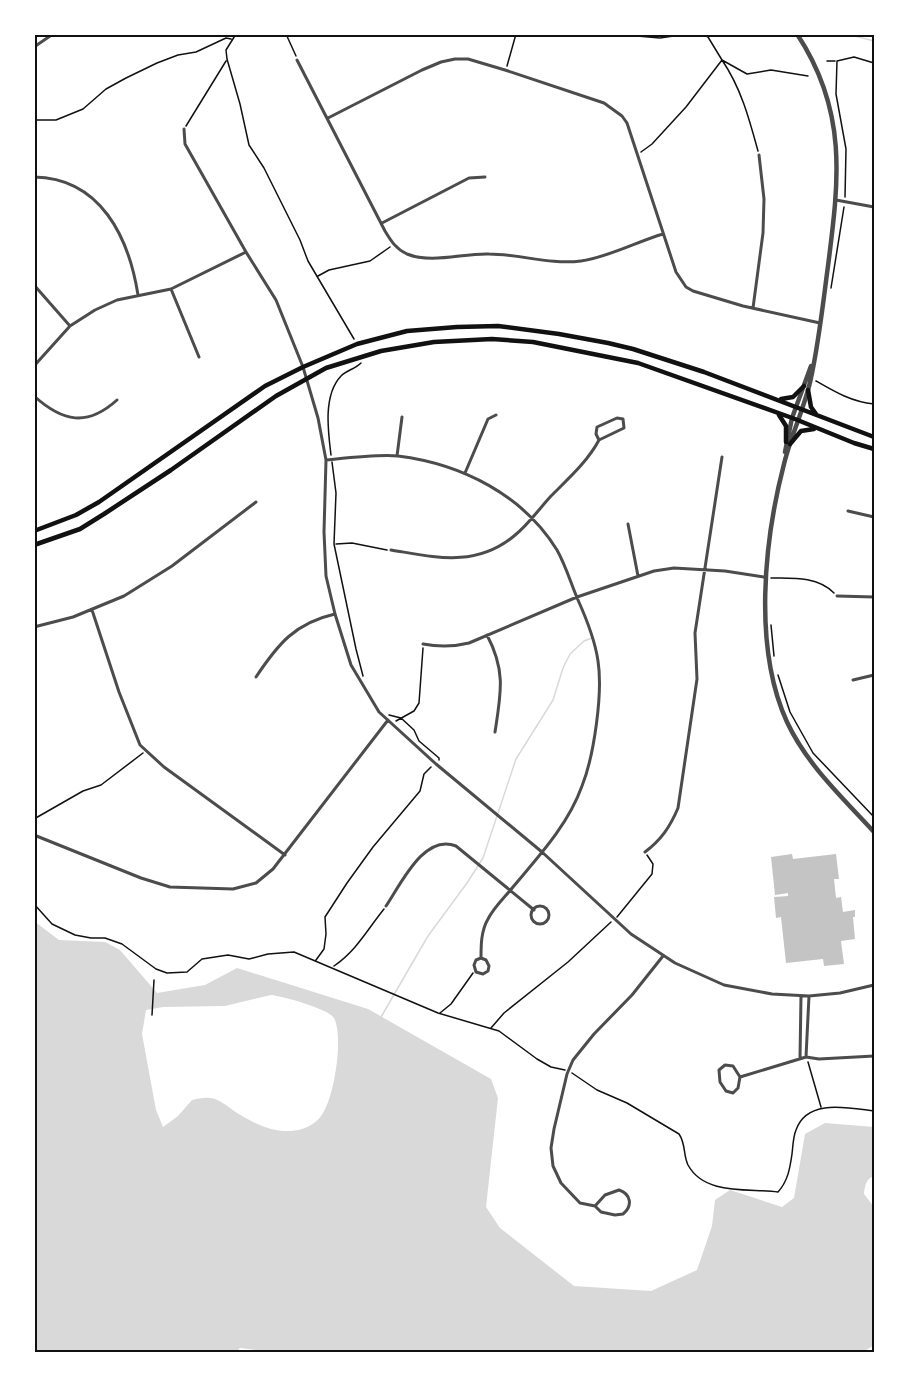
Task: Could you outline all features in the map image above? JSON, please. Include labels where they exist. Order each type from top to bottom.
[{"type":"main road","points":[[34,531],[76,515],[99,502],[265,386],[357,344],[407,331],[498,326],[581,337],[633,349],[778,399],[874,437]]},
{"type":"main road","points":[[34,545],[80,528],[104,514],[276,396],[306,378],[326,368],[361,356],[398,347],[434,342],[492,339],[533,342],[638,363],[874,449]]},
{"type":"main road","points":[[778,399],[793,397],[806,388],[811,407],[816,414]]},
{"type":"main road","points":[[777,413],[786,426],[788,443]]},
{"type":"main road","points":[[788,443],[801,431],[818,429]]},
{"type":"street","points":[[34,47],[53,34]]},
{"type":"street","points":[[797,34],[825,90],[831,113],[838,162],[836,200],[820,323],[806,388],[783,466],[767,578],[768,652],[776,693],[788,723],[808,757],[874,832]]},
{"type":"street","points":[[328,117],[441,62],[454,58],[468,59],[505,70],[604,103],[627,123],[676,272],[686,287],[711,297],[820,323]]},
{"type":"street","points":[[297,60],[393,244],[406,254],[420,257],[490,254],[565,262],[582,261],[663,234]]},
{"type":"street","points":[[184,129],[185,144],[276,300],[303,367],[318,418],[326,459],[324,552],[326,576],[351,665],[379,712],[436,764],[542,852],[631,934],[663,956],[724,985],[772,994],[809,996],[840,993],[874,985]]},
{"type":"street","points":[[753,308],[763,232],[764,199],[759,155]]},
{"type":"street","points":[[34,177],[68,183],[99,203],[114,225],[127,252],[138,295]]},
{"type":"street","points":[[382,223],[469,178],[485,177]]},
{"type":"street","points":[[836,200],[874,207]]},
{"type":"street","points":[[34,366],[70,326],[95,310],[117,300],[171,289],[246,252]]},
{"type":"street","points":[[34,285],[70,326]]},
{"type":"street","points":[[171,289],[199,357]]},
{"type":"street","points":[[34,396],[46,407],[60,415],[78,418],[90,417],[117,400]]},
{"type":"street","points":[[465,473],[488,419],[496,415]]},
{"type":"street","points":[[397,456],[402,417]]},
{"type":"street","points":[[391,550],[445,559],[469,557],[498,547],[532,519],[588,456],[599,440],[624,428],[623,419],[617,418],[597,427],[596,434],[599,440]]},
{"type":"street","points":[[326,459],[397,456],[465,473],[513,501],[532,519],[558,552],[592,634],[598,663],[599,689],[587,771],[573,809],[542,852],[487,920],[481,958]]},
{"type":"street","points":[[645,852],[659,842],[671,825],[678,808],[695,698],[698,664],[695,633],[723,457]]},
{"type":"street","points":[[34,627],[92,610],[124,596],[172,566],[256,502]]},
{"type":"street","points":[[848,511],[874,517]]},
{"type":"street","points":[[628,524],[638,576]]},
{"type":"street","points":[[423,644],[437,647],[454,646],[487,635],[577,597],[638,576],[674,568],[767,578]]},
{"type":"street","points":[[837,596],[874,597]]},
{"type":"street","points":[[92,610],[134,735],[146,752],[285,855]]},
{"type":"street","points":[[256,677],[292,632],[318,618],[335,614]]},
{"type":"street","points":[[487,635],[497,660],[502,687],[495,732]]},
{"type":"street","points":[[853,680],[874,675]]},
{"type":"street","points":[[34,835],[141,878],[176,888],[233,890],[245,887],[264,877],[285,855],[387,720]]},
{"type":"street","points":[[386,906],[426,850],[434,845],[449,843],[456,846],[534,910]]},
{"type":"street","points":[[538,907],[546,909],[549,916],[546,921],[541,924],[534,920],[532,915],[534,910],[538,907]]},
{"type":"street","points":[[595,1206],[604,1195],[612,1191],[623,1192],[629,1198],[629,1207],[624,1214],[601,1212],[595,1206],[580,1203],[571,1195],[561,1183],[553,1166],[551,1148],[554,1129],[569,1070],[582,1047],[632,995],[663,956]]},
{"type":"street","points":[[481,958],[489,964],[488,971],[481,974],[474,970],[475,962],[481,958]]},
{"type":"street","points":[[800,1059],[801,996]]},
{"type":"street","points":[[806,1057],[809,996]]},
{"type":"street","points":[[740,1077],[806,1057],[819,1059],[874,1056]]},
{"type":"street","points":[[729,1065],[736,1069],[740,1077],[738,1088],[733,1093],[728,1093],[720,1082],[719,1070],[729,1065]]},
{"type":"path","points":[[224,34],[226,39]]},
{"type":"path","points":[[236,34],[226,50],[227,59],[249,145],[264,168],[317,276],[357,344]]},
{"type":"path","points":[[286,34],[297,60]]},
{"type":"path","points":[[505,70],[516,34]]},
{"type":"path","points":[[614,34],[660,38],[687,34]]},
{"type":"path","points":[[702,34],[708,37],[734,78],[744,101],[759,155]]},
{"type":"path","points":[[34,120],[56,120],[83,109],[106,89],[157,63],[231,39]]},
{"type":"path","points":[[827,60],[837,61],[854,57],[874,63]]},
{"type":"path","points":[[184,129],[227,59]]},
{"type":"path","points":[[722,60],[747,74],[771,70],[808,76]]},
{"type":"path","points":[[638,154],[652,144],[686,107],[722,60]]},
{"type":"path","points":[[837,61],[836,94],[846,149],[843,215]]},
{"type":"path","points":[[317,276],[329,270],[370,261],[393,244]]},
{"type":"path","points":[[361,356],[363,361],[340,377],[331,395],[328,429],[336,493],[334,544],[364,677]]},
{"type":"path","points":[[816,381],[854,401],[874,404]]},
{"type":"path","points":[[334,544],[344,542],[391,550]]},
{"type":"path","points":[[769,585],[767,578],[770,570]]},
{"type":"path","points":[[767,578],[814,581],[830,589],[837,596]]},
{"type":"path","points":[[335,614],[348,612]]},
{"type":"path","points":[[771,621],[775,660]]},
{"type":"path","points":[[391,723],[414,711],[419,703],[423,644]]},
{"type":"path","points":[[777,672],[790,712],[813,753],[874,817]]},
{"type":"path","points":[[316,960],[324,949],[325,917],[367,856],[420,790],[424,774],[436,764],[439,758],[419,741],[414,730],[401,718],[388,715]]},
{"type":"path","points":[[34,819],[83,791],[101,785],[146,752]]},
{"type":"path","points":[[491,1028],[504,1013],[568,962],[615,918],[652,873],[653,864],[645,852]]},
{"type":"path","points":[[34,904],[52,924],[75,935],[105,938],[122,944],[156,969],[167,973],[187,972],[202,959],[228,956],[249,959],[288,952],[316,960],[440,1013],[499,1031],[550,1067],[569,1070],[597,1090],[627,1104],[679,1134],[683,1140],[685,1157],[689,1166],[706,1183],[718,1187],[778,1192],[785,1184],[789,1172],[796,1131],[800,1123],[814,1110],[822,1107],[874,1111]]},
{"type":"path","points":[[333,967],[353,952],[368,928],[386,906]]},
{"type":"path","points":[[440,1013],[451,1004],[474,970]]},
{"type":"path","points":[[152,1015],[154,980]]},
{"type":"path","points":[[806,1057],[822,1107]]},
{"type":"shaded area","points":[[34,921],[59,940],[105,942],[120,950],[157,993],[205,985],[237,968],[368,1009],[491,1079],[498,1098],[486,1207],[500,1228],[574,1286],[651,1291],[697,1270],[712,1226],[715,1200],[730,1190],[782,1207],[794,1198],[805,1134],[825,1123],[874,1127],[874,1176],[866,1183],[864,1194],[874,1207],[874,1345],[863,1352],[757,1350],[751,1352],[274,1352],[240,1348],[236,1352],[35,1352]],"holes":[[[271,995],[315,1007],[334,1018],[338,1039],[336,1068],[330,1097],[319,1118],[302,1129],[275,1130],[250,1120],[219,1101],[205,1098],[192,1100],[178,1116],[163,1127],[156,1110],[142,1034],[146,1010],[163,1007],[225,1006]]]},
{"type":"building","points":[[792,854],[793,859],[836,854],[839,879],[834,879],[836,898],[841,897],[843,912],[855,910],[855,917],[853,917],[855,939],[841,941],[844,964],[824,966],[823,959],[786,963],[781,917],[776,918],[774,897],[788,896],[788,893],[775,895],[771,857]]},
{"type":"waterway","points":[[847,34],[874,41]]},
{"type":"waterway","points":[[381,1017],[428,936],[483,858],[516,759],[553,700],[570,654],[584,641],[592,638]]}]
